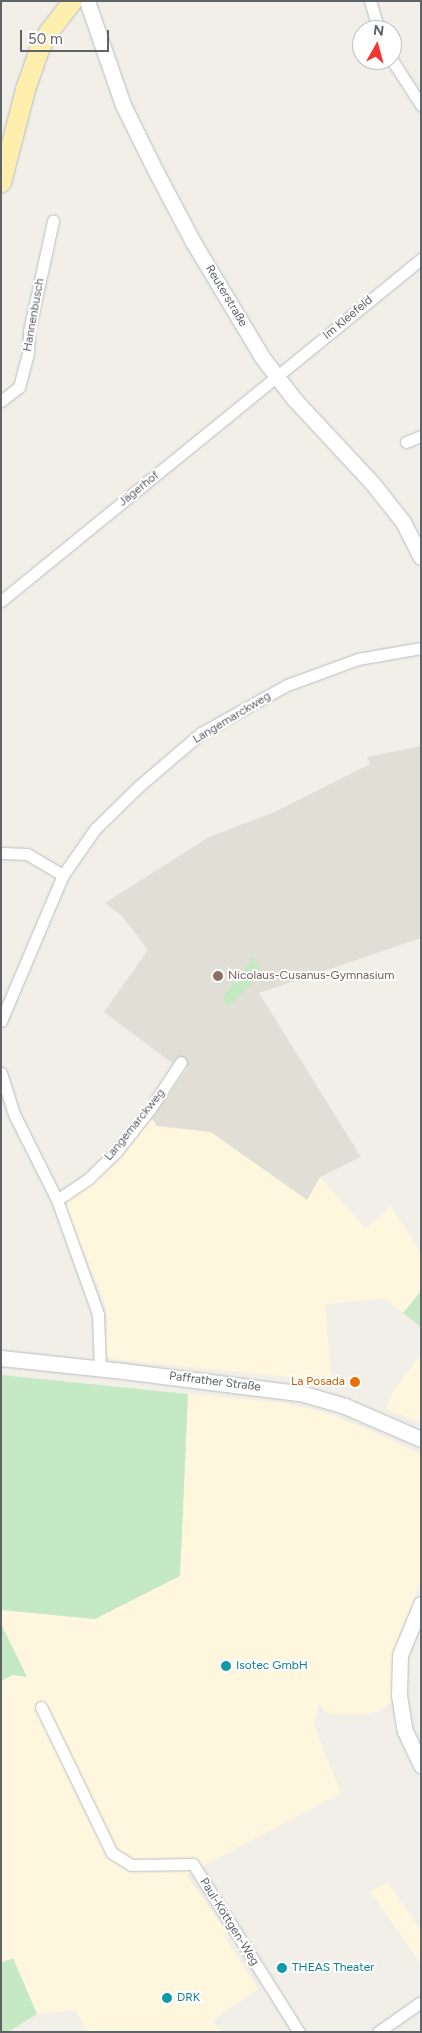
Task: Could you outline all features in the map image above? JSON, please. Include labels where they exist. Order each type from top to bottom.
[{"type":"main road","points":[[1,182],[25,89],[39,49],[48,32],[72,1]]},
{"type":"street","name":"Reuterstraße","points":[[87,1],[123,105],[193,242],[277,378],[373,484],[403,522],[421,557]]},
{"type":"street","points":[[370,1],[376,20]]},
{"type":"street","points":[[398,70],[421,105]]},
{"type":"street","name":"Hannenbusch","points":[[1,400],[19,387],[28,353],[29,332],[53,221]]},
{"type":"street","name":"Im Kleefeld","points":[[277,378],[421,259]]},
{"type":"street","name":"Jägerhof","points":[[1,601],[277,378]]},
{"type":"street","points":[[406,442],[421,436]]},
{"type":"street","name":"Langemarckweg","points":[[1,1021],[63,875],[95,829],[139,786],[202,733],[287,685],[358,659],[421,648]]},
{"type":"street","points":[[1,853],[27,854],[63,875]]},
{"type":"street","name":"Langemarckweg","points":[[57,1200],[88,1178],[116,1152],[150,1109],[181,1062]]},
{"type":"street","points":[[1,1073],[14,1114],[57,1200],[98,1314],[100,1368]]},
{"type":"street","name":"Paffrather Straße","points":[[1,1358],[100,1368],[304,1394],[345,1406],[421,1439]]},
{"type":"street","points":[[421,1604],[400,1655],[399,1695],[405,1731],[421,1765]]},
{"type":"street","name":"Paul-Köttgen-Weg","points":[[41,1707],[112,1852],[130,1865],[193,1864],[299,2032]]},
{"type":"street","points":[[378,2032],[421,2002]]},
{"type":"shaded area","name":"Nicolaus-Cusanus-Gymnasium","points":[[421,746],[421,938],[259,993],[361,1157],[320,1177],[307,1200],[211,1132],[157,1126],[152,1119],[188,1067],[176,1059],[172,1063],[104,1012],[148,950],[122,916],[105,903],[209,837],[275,812],[370,764],[367,757]]},
{"type":"shaded area","points":[[152,1119],[157,1126],[211,1132],[307,1199],[320,1177],[366,1229],[391,1206],[421,1253],[421,1291],[403,1313],[384,1298],[325,1304],[332,1387],[298,1378],[111,1359],[107,1356],[105,1349],[108,1322],[104,1301],[66,1208],[68,1199],[91,1184],[115,1163]]},
{"type":"shaded area","points":[[421,1354],[421,1423],[386,1409],[393,1392]]},
{"type":"shaded area","points":[[188,1394],[283,1403],[321,1411],[421,1454],[421,1581],[398,1640],[393,1665],[392,1701],[379,1711],[365,1714],[330,1714],[323,1709],[319,1702],[314,1725],[341,1793],[186,1875],[227,1933],[224,1936],[258,1989],[213,2020],[221,2032],[87,2032],[76,2010],[37,2014],[13,1959],[1,1963],[1,1681],[13,1675],[27,1676],[1,1624],[1,1610],[95,1619],[180,1576]]},
{"type":"shaded area","points":[[388,1883],[421,1930],[421,1964],[370,1891]]},
{"type":"green space","points":[[253,957],[260,968],[260,975],[230,1005],[226,1005],[223,997]]},
{"type":"green space","points":[[421,1291],[421,1327],[403,1313]]},
{"type":"green space","points":[[1,1375],[188,1394],[180,1576],[95,1619],[1,1610]]},
{"type":"green space","points":[[1,1624],[27,1677],[13,1675],[1,1681]]},
{"type":"green space","points":[[13,1958],[37,2014],[8,2032],[1,2032],[1,1963]]},
{"type":"place","name":"Nicolaus-Cusanus-Gymnasium","points":[[218,976]]},
{"type":"place","name":"La Posada","points":[[355,1382]]},
{"type":"place","name":"Isotec GmbH","points":[[226,1666]]},
{"type":"place","name":"THEAS Theater","points":[[282,1968]]},
{"type":"place","name":"DRK","points":[[167,1998]]}]
